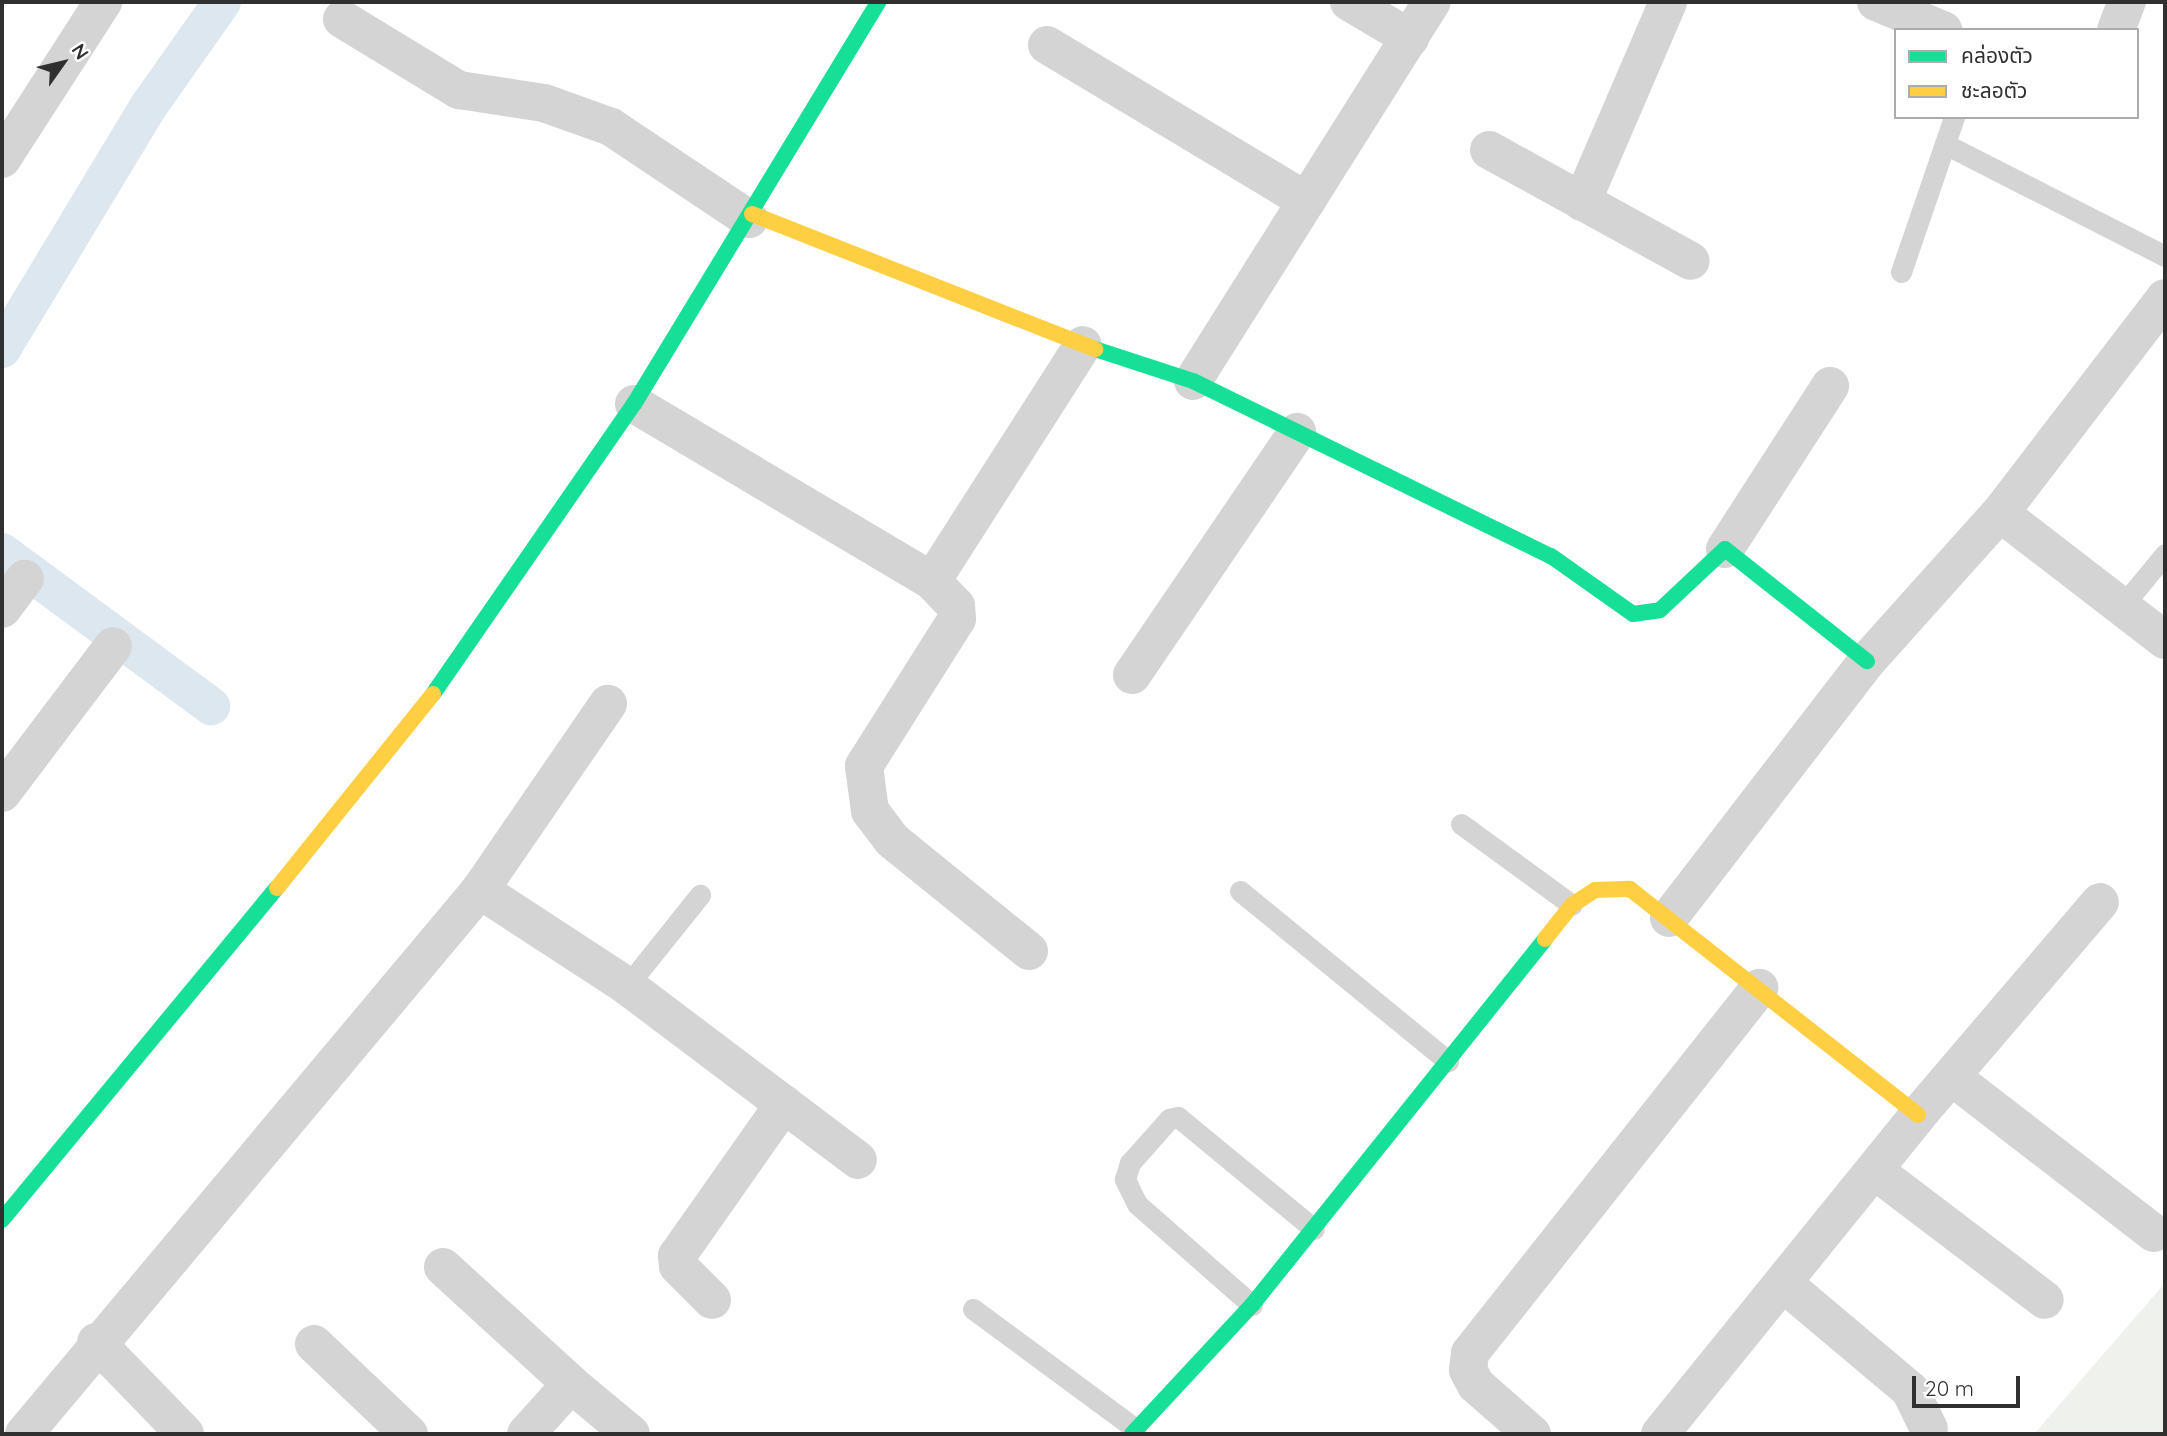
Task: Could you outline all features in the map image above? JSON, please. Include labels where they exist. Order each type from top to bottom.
[{"type":"street","points":[[2,159],[103,2]]},
{"type":"street","points":[[2,1220],[373,773],[468,649],[634,404],[751,216],[878,2]]},
{"type":"street","points":[[1349,2],[1410,38]]},
{"type":"street","points":[[1193,381],[1432,2]]},
{"type":"street","points":[[1582,202],[1668,2]]},
{"type":"street","points":[[1876,2],[1938,28]]},
{"type":"street","points":[[2117,28],[2127,2]]},
{"type":"street","points":[[342,19],[459,90],[544,103],[611,127],[751,216],[1083,345],[1193,381],[1551,556],[1633,614],[1660,610],[1725,549],[1830,386]]},
{"type":"street","points":[[1047,45],[1307,201]]},
{"type":"street","points":[[1489,150],[1691,261]]},
{"type":"street","points":[[1669,918],[1867,661],[2000,513],[2165,299]]},
{"type":"street","points":[[932,581],[1083,345]]},
{"type":"street","points":[[634,404],[932,581],[956,606],[957,619],[864,766],[863,788],[870,811],[892,840],[1029,951]]},
{"type":"street","points":[[1132,675],[1297,432]]},
{"type":"street","points":[[2000,513],[2123,605],[2165,640]]},
{"type":"street","points":[[1725,549],[1867,661]]},
{"type":"street","points":[[2,609],[25,579]]},
{"type":"street","points":[[2,793],[113,646]]},
{"type":"street","points":[[24,1434],[96,1342],[480,890],[608,704]]},
{"type":"street","points":[[1134,1432],[1252,1305],[1572,905],[1595,890],[1615,886],[1630,889],[1919,1115]]},
{"type":"street","points":[[480,890],[626,986],[858,1160]]},
{"type":"street","points":[[1660,1434],[1919,1115],[2100,902]]},
{"type":"street","points":[[1532,1434],[1476,1385],[1468,1370],[1470,1353],[1759,988]]},
{"type":"street","points":[[1951,1077],[2154,1233]]},
{"type":"street","points":[[712,1300],[678,1266],[677,1256],[784,1104]]},
{"type":"street","points":[[1874,1171],[2045,1300]]},
{"type":"street","points":[[443,1267],[571,1384],[631,1434]]},
{"type":"street","points":[[1783,1283],[1910,1390],[1929,1429]]},
{"type":"street","points":[[96,1342],[185,1434]]},
{"type":"street","points":[[314,1344],[409,1434]]},
{"type":"street","points":[[526,1434],[571,1384]]},
{"type":"lane","points":[[1900,272],[1953,119]]},
{"type":"lane","points":[[1945,144],[2165,256]]},
{"type":"lane","points":[[2123,605],[2165,554]]},
{"type":"lane","points":[[1461,824],[1572,905]]},
{"type":"lane","points":[[1240,891],[1448,1061]]},
{"type":"lane","points":[[626,986],[699,895]]},
{"type":"lane","points":[[1252,1305],[1137,1204],[1125,1179],[1130,1163],[1169,1119],[1178,1117],[1314,1229]]},
{"type":"lane","points":[[973,1309],[1134,1432]]},
{"type":"shaded area","points":[[2165,1283],[2165,1434],[2034,1434]]},
{"type":"waterway","points":[[2,349],[148,107],[222,2]]},
{"type":"waterway","points":[[2,552],[211,706]]},
{"type":"traffic: fast","points":[[433,694],[634,404],[878,2]]},
{"type":"traffic: fast","points":[[1095,349],[1193,381],[1551,556],[1633,614],[1660,610],[1725,549],[1867,661]]},
{"type":"traffic: fast","points":[[2,1220],[277,888]]},
{"type":"traffic: fast","points":[[1132,1434],[1252,1305],[1545,939]]},
{"type":"traffic: slow","points":[[752,214],[1095,349]]},
{"type":"traffic: slow","points":[[277,888],[433,694]]},
{"type":"traffic: slow","points":[[1545,939],[1572,905],[1595,890],[1630,889],[1918,1115]]}]
